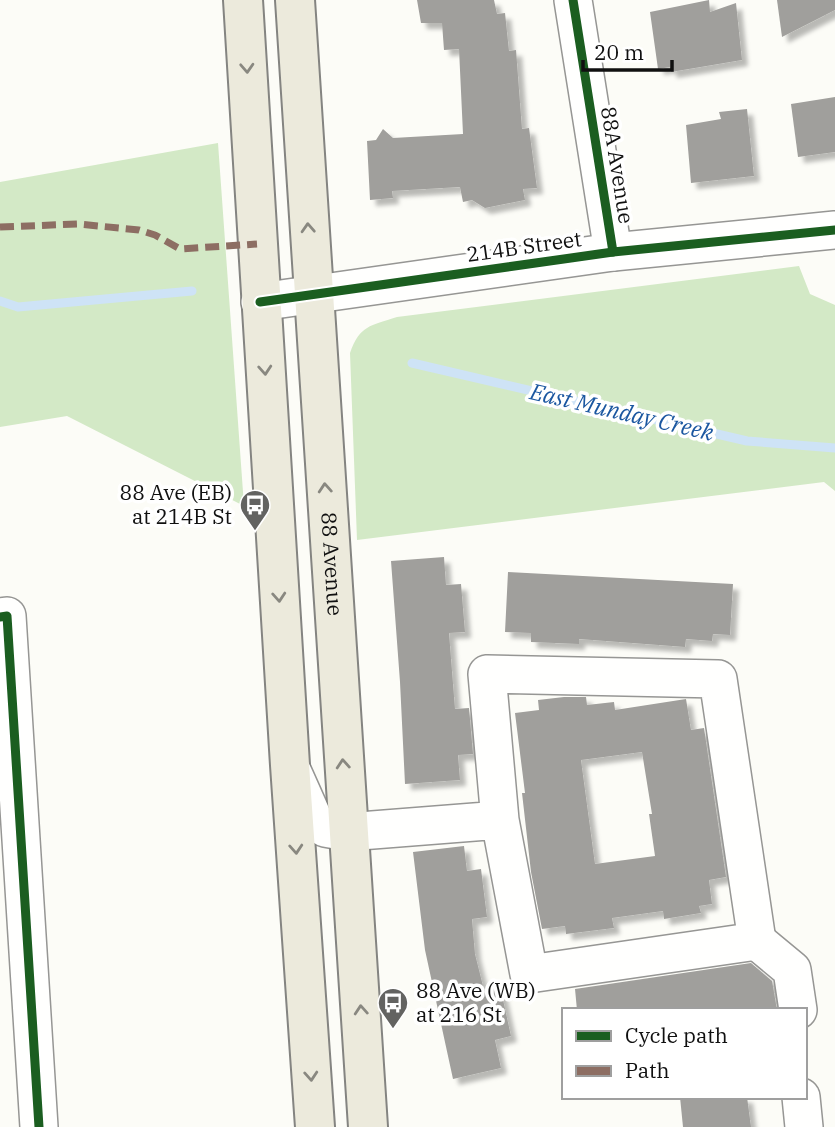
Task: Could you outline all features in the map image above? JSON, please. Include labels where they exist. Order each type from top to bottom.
[{"type":"main road","points":[[243,0],[260,302],[315,1127]]},
{"type":"main road","name":"88 Avenue","points":[[295,0],[312,296],[368,1127]]},
{"type":"street","name":"88A Avenue","points":[[573,0],[613,252]]},
{"type":"street","name":"214B Street","points":[[260,302],[613,252],[835,230]]},
{"type":"street","points":[[4,616],[39,1127]]},
{"type":"street","points":[[757,941],[529,974],[500,820],[487,674],[718,679],[757,941],[792,970],[798,1008]]},
{"type":"street","points":[[290,765],[314,820],[325,828],[347,832],[500,820]]},
{"type":"street","points":[[802,1099],[804,1127]]},
{"type":"green space","points":[[218,143],[244,506],[67,416],[0,427],[0,182]]},
{"type":"green space","points":[[799,266],[810,294],[835,305],[835,491],[824,482],[357,540],[350,353],[358,337],[367,328],[397,317]]},
{"type":"building","points":[[417,0],[494,0],[497,14],[505,13],[509,51],[516,50],[522,129],[529,128],[537,188],[523,189],[525,200],[485,208],[472,200],[463,202],[460,187],[392,191],[393,198],[370,200],[367,141],[376,140],[383,129],[393,138],[463,134],[459,49],[444,50],[442,23],[421,23]]},
{"type":"building","points":[[709,0],[710,12],[736,3],[742,60],[671,72],[670,67],[658,69],[650,12]]},
{"type":"building","points":[[777,0],[835,0],[835,10],[782,37]]},
{"type":"building","points":[[835,97],[835,152],[798,157],[791,104]]},
{"type":"building","points":[[747,109],[754,176],[691,183],[686,125],[721,119],[719,112]]},
{"type":"building","points":[[444,557],[446,585],[461,584],[465,632],[449,633],[455,709],[469,708],[473,754],[458,755],[460,780],[405,784],[391,561]]},
{"type":"building","points":[[508,572],[733,584],[730,635],[713,634],[712,641],[686,639],[685,647],[579,639],[579,644],[531,642],[531,633],[505,632]]},
{"type":"building","points":[[586,697],[587,705],[614,702],[615,710],[686,699],[691,730],[704,728],[726,877],[709,880],[712,904],[699,906],[701,913],[664,919],[663,911],[612,918],[614,928],[566,934],[565,926],[542,929],[531,872],[515,713],[539,710],[538,700]],"holes":[[[642,752],[652,814],[649,814],[655,856],[595,864],[581,760]]]},
{"type":"building","points":[[464,846],[467,871],[481,869],[487,917],[472,919],[475,954],[484,990],[500,986],[511,1036],[495,1040],[501,1068],[453,1079],[425,950],[413,852]]},
{"type":"building","points":[[751,963],[772,981],[777,1008],[577,1008],[575,989]]},
{"type":"building","points":[[680,1099],[747,1099],[751,1127],[683,1127]]},
{"type":"waterway","points":[[0,301],[18,307],[192,291]]},
{"type":"waterway","name":"East Munday Creek","points":[[412,363],[747,441],[835,448]]},
{"type":"marked path","points":[[0,227],[78,224],[139,230],[155,235],[180,249],[257,244]]},
{"type":"cycle path","points":[[573,0],[613,252]]},
{"type":"cycle path","points":[[260,302],[613,252],[835,230]]},
{"type":"cycle path","points":[[0,617],[7,616],[39,1127]]},
{"type":"place","name":"88 Ave (EB) at 214B St","points":[[255,532]]},
{"type":"place","name":"88 Ave (WB) at 216 St","points":[[393,1030]]}]
